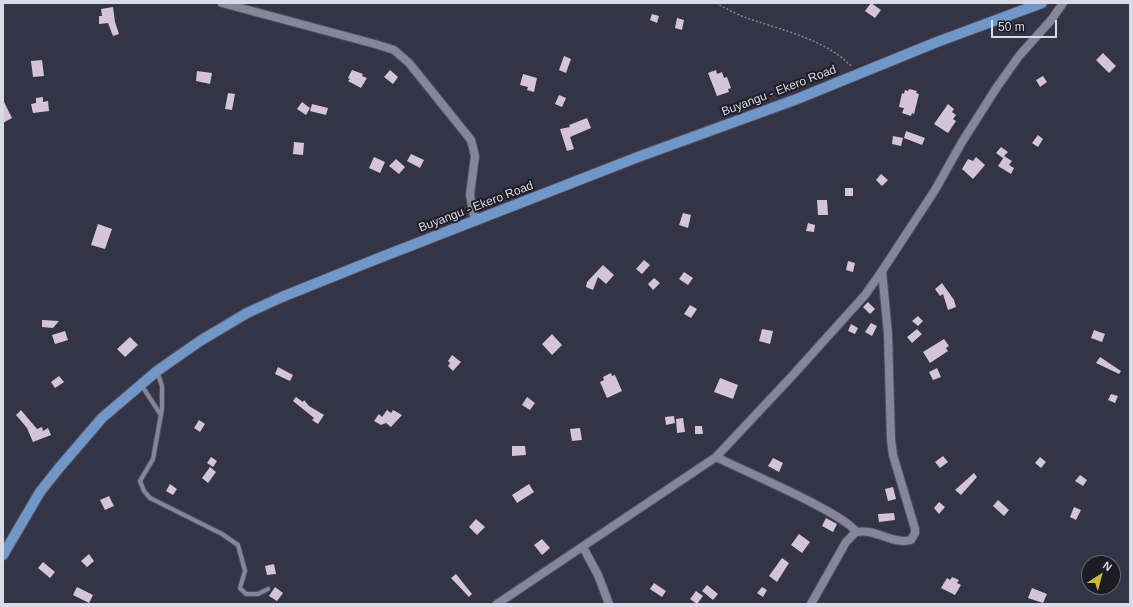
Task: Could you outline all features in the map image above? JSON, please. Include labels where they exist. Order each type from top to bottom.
[{"type":"main road","name":"Buyangu - Ekero Road","points":[[3,555],[28,511],[59,468],[102,418],[157,371],[200,341],[258,307],[475,221],[859,74],[937,42],[1042,3]]},
{"type":"street","points":[[222,3],[375,44],[398,53],[420,75],[471,140],[475,156],[470,195],[475,221]]},
{"type":"street","points":[[497,604],[716,457],[865,296],[935,190],[962,142],[997,87],[1018,56],[1052,19],[1063,3]]},
{"type":"street","points":[[811,604],[842,548],[850,537],[856,532],[866,531],[904,541],[911,540],[916,533],[892,447],[887,320],[882,271]]},
{"type":"street","points":[[716,457],[828,511],[846,521],[856,532]]},
{"type":"street","points":[[583,547],[598,575],[609,604]]},
{"type":"lane","points":[[157,371],[162,386],[161,415],[153,459],[140,480],[144,492],[160,503],[222,534],[238,545],[245,571],[240,588],[246,594],[258,594],[268,589]]},
{"type":"lane","points":[[141,384],[161,415]]},
{"type":"path","points":[[716,3],[742,16],[785,30],[828,48],[846,61],[859,74]]},
{"type":"building","points":[[871,3],[881,10],[875,18],[865,11]]},
{"type":"building","points":[[113,7],[115,22],[119,34],[113,36],[108,23],[99,24],[99,16],[102,16],[101,9]]},
{"type":"building","points":[[652,14],[659,16],[657,23],[650,20]]},
{"type":"building","points":[[677,18],[684,20],[682,30],[675,28]]},
{"type":"building","points":[[1103,53],[1116,66],[1109,73],[1096,60]]},
{"type":"building","points":[[564,56],[571,59],[566,73],[559,70]]},
{"type":"building","points":[[42,60],[44,76],[33,77],[31,61]]},
{"type":"building","points":[[352,70],[363,74],[362,76],[367,78],[361,88],[348,81]]},
{"type":"building","points":[[390,70],[398,77],[393,84],[384,77]]},
{"type":"building","points":[[716,70],[717,74],[722,72],[724,78],[727,77],[731,88],[728,89],[729,92],[717,96],[708,73]]},
{"type":"building","points":[[197,71],[212,73],[210,84],[196,81]]},
{"type":"building","points":[[523,74],[537,78],[534,92],[527,90],[528,87],[520,85]]},
{"type":"building","points":[[1043,76],[1047,82],[1040,87],[1036,80]]},
{"type":"building","points":[[909,89],[917,91],[916,93],[919,94],[914,114],[912,113],[911,116],[902,113],[904,108],[899,107],[902,93],[904,94],[905,90],[908,91]]},
{"type":"building","points":[[228,93],[235,94],[232,110],[225,109]]},
{"type":"building","points":[[559,95],[566,98],[562,107],[555,104]]},
{"type":"building","points":[[43,97],[43,102],[48,101],[49,111],[33,113],[31,104],[36,103],[36,98]]},
{"type":"building","points":[[3,100],[12,118],[3,123]]},
{"type":"building","points":[[302,102],[310,108],[306,115],[297,109]]},
{"type":"building","points":[[312,104],[328,108],[326,115],[310,111]]},
{"type":"building","points":[[948,104],[954,109],[952,112],[956,115],[953,119],[956,121],[948,133],[934,124]]},
{"type":"building","points":[[587,118],[591,128],[570,137],[574,149],[567,151],[560,129],[570,127],[569,125]]},
{"type":"building","points":[[906,131],[925,138],[922,145],[904,138]]},
{"type":"building","points":[[1038,135],[1043,139],[1038,147],[1032,143]]},
{"type":"building","points":[[893,136],[903,138],[901,146],[892,144]]},
{"type":"building","points":[[294,142],[304,143],[303,155],[293,154]]},
{"type":"building","points":[[1001,147],[1008,152],[1004,156],[1012,161],[1009,165],[1014,168],[1011,174],[998,166],[1004,157],[1003,158],[996,153]]},
{"type":"building","points":[[411,154],[424,160],[420,168],[407,161]]},
{"type":"building","points":[[374,157],[385,162],[380,173],[369,168]]},
{"type":"building","points":[[976,157],[985,165],[973,179],[962,169],[968,159],[973,161]]},
{"type":"building","points":[[396,159],[405,167],[399,174],[389,166]]},
{"type":"building","points":[[881,174],[888,180],[882,186],[876,180]]},
{"type":"building","points":[[845,188],[853,188],[853,196],[845,196]]},
{"type":"building","points":[[817,200],[827,200],[828,215],[818,215]]},
{"type":"building","points":[[683,213],[691,215],[688,228],[679,225]]},
{"type":"building","points":[[808,223],[815,225],[814,232],[806,231]]},
{"type":"building","points":[[98,224],[112,229],[105,249],[91,245]]},
{"type":"building","points":[[644,260],[650,265],[642,274],[636,269]]},
{"type":"building","points":[[848,261],[855,263],[853,272],[846,270]]},
{"type":"building","points":[[603,265],[614,275],[606,284],[598,277],[593,290],[586,287],[587,282]]},
{"type":"building","points":[[684,272],[693,278],[688,285],[679,279]]},
{"type":"building","points":[[654,278],[660,283],[653,290],[648,284]]},
{"type":"building","points":[[942,283],[954,300],[956,307],[948,310],[943,294],[940,296],[935,289]]},
{"type":"building","points":[[868,302],[875,309],[870,314],[863,307]]},
{"type":"building","points":[[690,305],[697,309],[691,318],[684,314]]},
{"type":"building","points":[[918,316],[923,321],[918,326],[912,321]]},
{"type":"building","points":[[42,320],[59,321],[53,328],[42,327]]},
{"type":"building","points":[[871,323],[877,326],[872,336],[865,332]]},
{"type":"building","points":[[851,324],[858,328],[855,334],[848,331]]},
{"type":"building","points":[[762,329],[773,331],[770,344],[759,341]]},
{"type":"building","points":[[917,329],[922,334],[912,343],[907,337]]},
{"type":"building","points":[[1094,330],[1105,334],[1102,342],[1091,338]]},
{"type":"building","points":[[65,331],[68,340],[55,344],[52,335]]},
{"type":"building","points":[[552,334],[562,345],[552,355],[542,344]]},
{"type":"building","points":[[130,337],[138,345],[125,357],[117,349]]},
{"type":"building","points":[[944,339],[949,346],[946,348],[948,351],[930,363],[923,352]]},
{"type":"building","points":[[452,355],[461,362],[453,371],[448,366],[450,363],[448,361]]},
{"type":"building","points":[[1100,357],[1121,371],[1119,374],[1096,363]]},
{"type":"building","points":[[278,367],[293,375],[290,381],[275,374]]},
{"type":"building","points":[[937,368],[941,377],[933,380],[929,372]]},
{"type":"building","points":[[611,373],[612,376],[615,375],[622,391],[607,398],[600,382],[604,380],[603,377]]},
{"type":"building","points":[[59,376],[64,382],[55,388],[51,382]]},
{"type":"building","points":[[720,378],[738,385],[733,399],[714,392]]},
{"type":"building","points":[[1111,394],[1118,396],[1115,403],[1108,400]]},
{"type":"building","points":[[296,397],[303,402],[304,400],[309,406],[324,415],[318,424],[312,420],[314,418],[293,401]]},
{"type":"building","points":[[527,397],[535,403],[530,410],[522,405]]},
{"type":"building","points":[[21,410],[37,429],[42,427],[43,431],[48,428],[51,435],[33,442],[27,428],[16,415]]},
{"type":"building","points":[[387,410],[391,413],[393,410],[402,415],[391,427],[386,423],[381,425],[374,421],[379,414],[382,417]]},
{"type":"building","points":[[674,416],[675,423],[666,425],[665,417]]},
{"type":"building","points":[[683,418],[685,432],[677,433],[676,419]]},
{"type":"building","points":[[199,420],[205,424],[200,432],[194,428]]},
{"type":"building","points":[[695,426],[702,426],[703,434],[695,434]]},
{"type":"building","points":[[580,428],[582,440],[572,441],[570,429]]},
{"type":"building","points":[[512,446],[525,446],[526,455],[512,456]]},
{"type":"building","points":[[943,456],[948,462],[940,468],[935,462]]},
{"type":"building","points":[[211,457],[217,461],[213,467],[207,463]]},
{"type":"building","points":[[1040,457],[1046,462],[1041,468],[1035,463]]},
{"type":"building","points":[[773,458],[783,463],[779,472],[768,466]]},
{"type":"building","points":[[210,467],[216,472],[208,483],[202,478]]},
{"type":"building","points":[[974,473],[977,477],[961,495],[955,490]]},
{"type":"building","points":[[1080,475],[1087,480],[1083,486],[1075,481]]},
{"type":"building","points":[[170,484],[177,489],[173,495],[166,491]]},
{"type":"building","points":[[529,484],[534,492],[517,503],[512,495]]},
{"type":"building","points":[[893,487],[896,499],[888,501],[885,489]]},
{"type":"building","points":[[109,496],[114,506],[105,510],[100,500]]},
{"type":"building","points":[[998,500],[1009,510],[1004,516],[993,506]]},
{"type":"building","points":[[939,502],[945,507],[939,514],[934,508]]},
{"type":"building","points":[[1074,507],[1081,510],[1076,520],[1070,517]]},
{"type":"building","points":[[894,513],[895,520],[879,522],[878,514]]},
{"type":"building","points":[[826,518],[837,524],[833,532],[822,526]]},
{"type":"building","points":[[476,519],[485,527],[477,535],[469,527]]},
{"type":"building","points":[[799,534],[810,542],[802,553],[791,545]]},
{"type":"building","points":[[542,539],[550,548],[542,555],[534,545]]},
{"type":"building","points":[[89,554],[94,561],[87,567],[81,561]]},
{"type":"building","points":[[782,558],[789,563],[777,582],[769,576]]},
{"type":"building","points":[[43,562],[55,572],[50,578],[38,568]]},
{"type":"building","points":[[274,564],[276,574],[267,575],[265,566]]},
{"type":"building","points":[[456,574],[472,594],[469,597],[451,578]]},
{"type":"building","points":[[952,577],[959,580],[957,583],[961,585],[955,595],[941,588],[947,578],[950,580]]},
{"type":"building","points":[[654,583],[666,591],[662,597],[650,589]]},
{"type":"building","points":[[707,585],[718,594],[713,600],[702,591]]},
{"type":"building","points":[[77,587],[93,595],[89,603],[73,595]]},
{"type":"building","points":[[275,587],[283,593],[277,601],[269,596]]},
{"type":"building","points":[[762,587],[767,590],[763,597],[757,593]]},
{"type":"building","points":[[1032,588],[1047,594],[1043,603],[1028,598]]},
{"type":"building","points":[[696,591],[703,596],[697,604],[690,599]]}]
